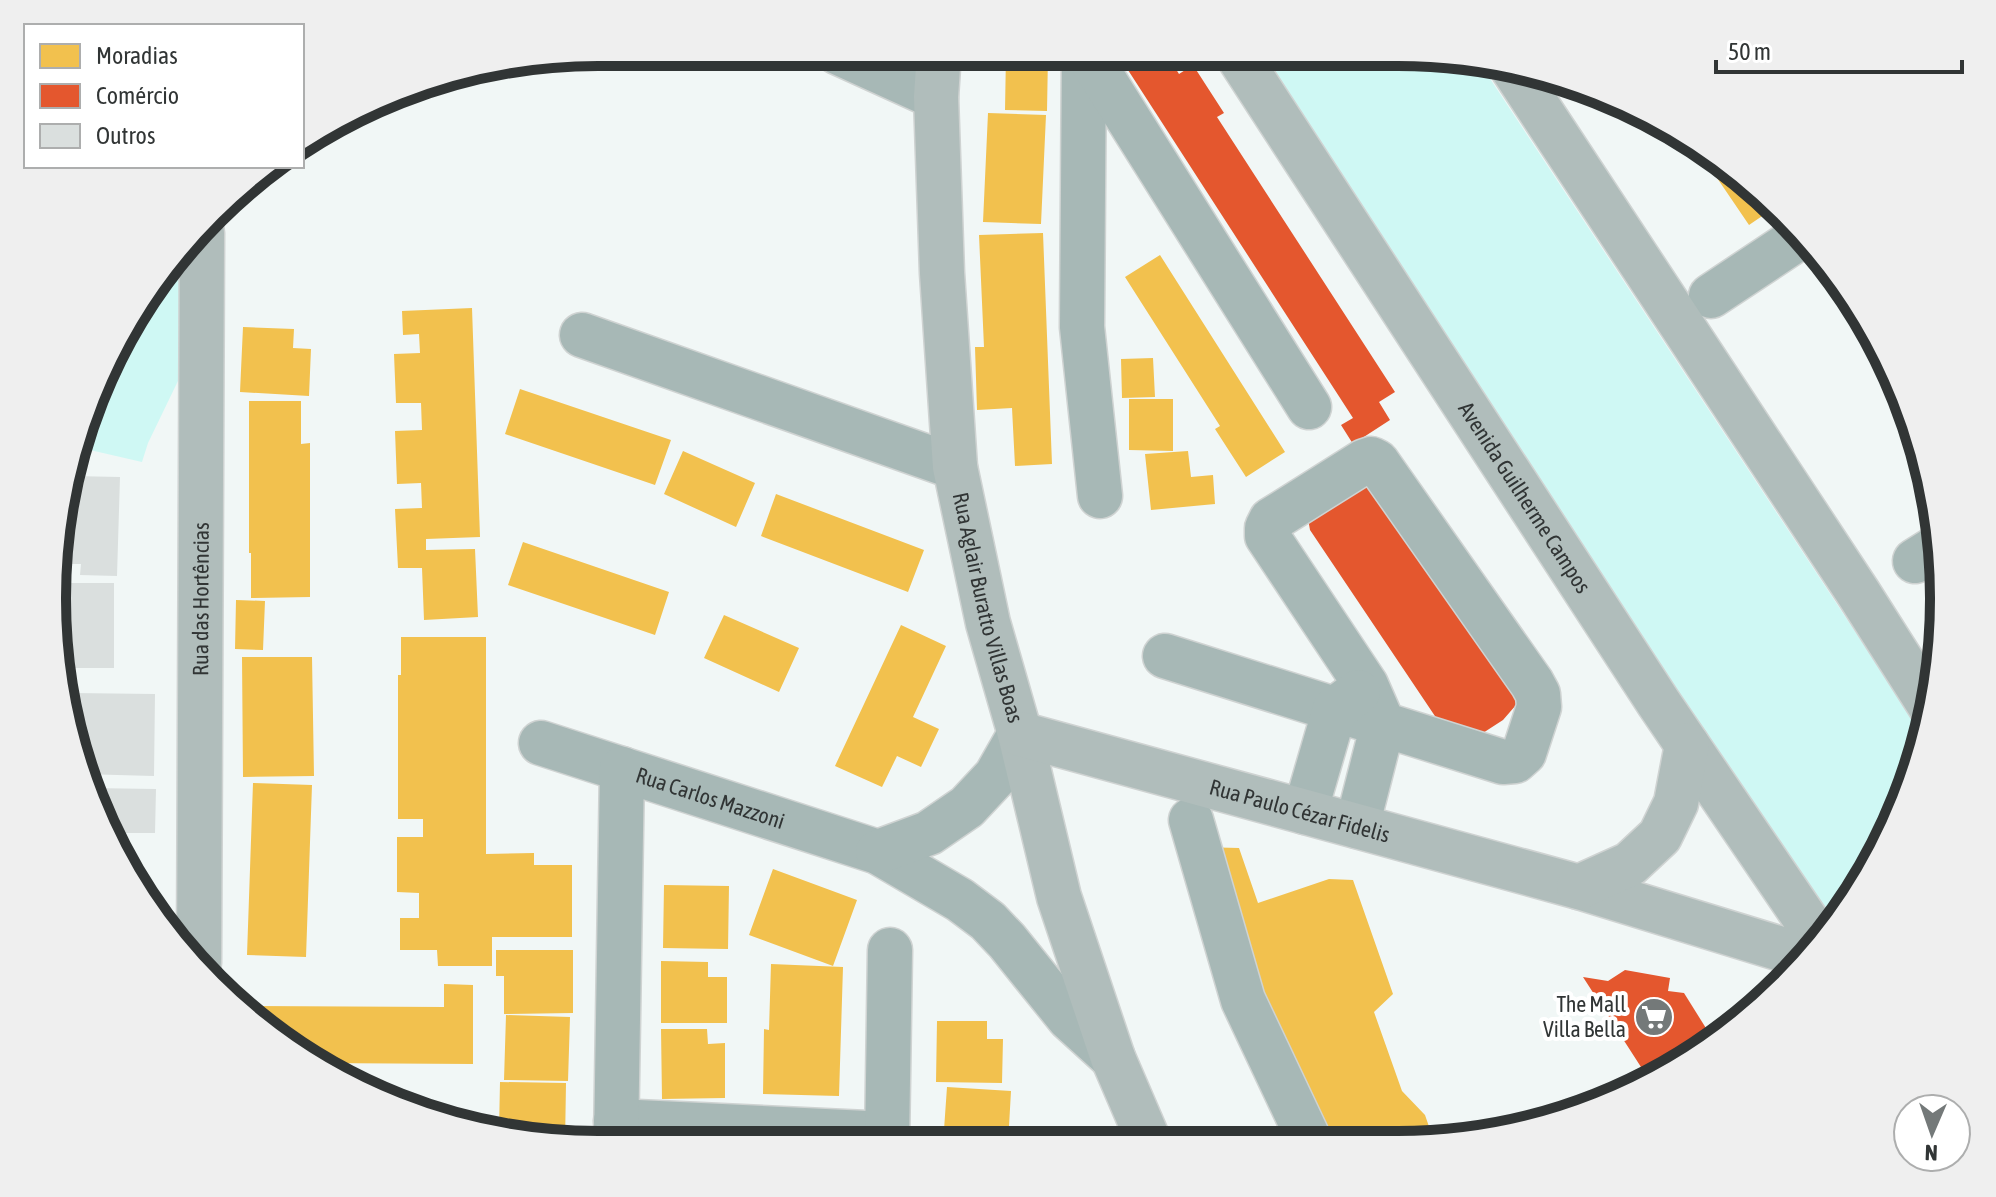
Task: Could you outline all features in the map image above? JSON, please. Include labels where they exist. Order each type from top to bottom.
[{"type":"main road","name":"Rua Aglair Buratto Villas Boas","points":[[938,66],[936,97],[942,273],[955,467],[988,623],[1020,734],[1059,897],[1113,1058],[1144,1131]]},
{"type":"main road","name":"Avenida Guilherme Campos","points":[[1244,66],[1687,745],[1814,931]]},
{"type":"main road","points":[[1521,81],[1921,692]]},
{"type":"main road","name":"Rua das Hortências","points":[[199,951],[202,243]]},
{"type":"main road","name":"Rua Paulo Cézar Fidelis","points":[[1020,734],[1579,887],[1795,953]]},
{"type":"main road","points":[[1579,887],[1630,864],[1660,836],[1676,803],[1687,745]]},
{"type":"street","points":[[868,66],[936,97]]},
{"type":"street","points":[[1086,66],[1082,327],[1100,496]]},
{"type":"street","points":[[1094,66],[1309,407]]},
{"type":"street","points":[[1711,296],[1793,242]]},
{"type":"street","points":[[582,335],[955,467]]},
{"type":"street","points":[[1165,656],[1361,706],[1503,762],[1515,761],[1524,753],[1539,707],[1538,694],[1377,462],[1371,459],[1365,461],[1271,520],[1267,528],[1267,536],[1361,706],[1357,826]]},
{"type":"street","points":[[1305,812],[1361,706]]},
{"type":"street","points":[[878,852],[929,833],[967,807],[996,776],[1020,734]]},
{"type":"street","name":"Rua Carlos Mazzoni","points":[[541,743],[878,852],[960,900],[988,921],[1069,1018],[1113,1058]]},
{"type":"street","points":[[616,1131],[622,769]]},
{"type":"street","points":[[1191,820],[1243,1000],[1305,1131]]},
{"type":"street","points":[[888,1131],[890,950]]},
{"type":"shaded area","points":[[1251,66],[1432,67],[1487,74],[1915,723],[1902,770],[1875,834],[1859,865],[1823,919]]},
{"type":"shaded area","points":[[187,260],[191,354],[142,462],[87,449],[107,395],[137,332]]},
{"type":"building: Moradias","points":[[1006,66],[1048,66],[1047,111],[1005,110]]},
{"type":"building: Moradias","points":[[988,113],[1046,115],[1041,224],[983,222]]},
{"type":"building: Moradias","points":[[1710,168],[1765,214],[1749,225]]},
{"type":"building: Moradias","points":[[1043,233],[1052,464],[1015,466],[1012,408],[977,410],[975,347],[984,347],[979,235]]},
{"type":"building: Moradias","points":[[1160,255],[1285,452],[1246,477],[1215,429],[1220,426],[1125,277]]},
{"type":"building: Moradias","points":[[472,308],[480,537],[426,539],[426,550],[475,549],[478,617],[424,620],[422,568],[398,568],[395,509],[422,508],[421,483],[397,484],[395,431],[422,430],[421,403],[396,403],[394,354],[420,353],[419,334],[403,335],[402,311]]},
{"type":"building: Moradias","points":[[243,327],[294,329],[293,348],[311,349],[309,396],[240,392]]},
{"type":"building: Moradias","points":[[1153,358],[1155,397],[1122,398],[1121,359]]},
{"type":"building: Moradias","points":[[520,389],[671,440],[655,485],[505,434]]},
{"type":"building: Moradias","points":[[1129,399],[1173,399],[1173,451],[1129,450]]},
{"type":"building: Moradias","points":[[249,401],[301,401],[301,444],[310,443],[310,597],[251,598]]},
{"type":"building: Moradias","points":[[683,451],[755,483],[736,527],[664,494]]},
{"type":"building: Moradias","points":[[1188,451],[1191,477],[1213,475],[1215,504],[1151,510],[1145,454]]},
{"type":"building: Moradias","points":[[776,494],[924,550],[908,592],[761,536]]},
{"type":"building: Moradias","points":[[523,542],[669,592],[655,635],[508,585]]},
{"type":"building: Moradias","points":[[236,600],[265,601],[263,650],[235,649]]},
{"type":"building: Moradias","points":[[724,615],[799,648],[779,692],[704,658]]},
{"type":"building: Moradias","points":[[901,625],[946,646],[913,717],[939,729],[921,767],[897,756],[882,787],[835,766]]},
{"type":"building: Moradias","points":[[401,637],[486,637],[486,854],[534,853],[534,865],[572,865],[572,937],[492,937],[492,966],[438,966],[437,950],[400,950],[400,918],[419,918],[419,893],[397,892],[397,837],[423,837],[423,819],[398,819]]},
{"type":"building: Moradias","points":[[242,657],[312,657],[314,776],[243,777]]},
{"type":"building: Moradias","points":[[253,783],[312,785],[306,957],[247,955]]},
{"type":"building: Moradias","points":[[1200,847],[1239,848],[1258,903],[1329,879],[1353,880],[1393,994],[1374,1012],[1402,1091],[1425,1115],[1430,1130],[1319,1131]]},
{"type":"building: Moradias","points":[[773,869],[857,900],[833,966],[749,935]]},
{"type":"building: Moradias","points":[[664,885],[729,886],[728,949],[663,948]]},
{"type":"building: Moradias","points":[[496,950],[573,950],[573,1013],[504,1014],[504,976],[496,976]]},
{"type":"building: Moradias","points":[[661,961],[708,962],[708,977],[727,977],[727,1023],[661,1023]]},
{"type":"building: Moradias","points":[[771,964],[843,967],[839,1096],[763,1094],[764,1029],[769,1030]]},
{"type":"building: Moradias","points":[[444,984],[473,985],[473,1064],[338,1063],[256,1006],[444,1007]]},
{"type":"building: Moradias","points":[[506,1015],[570,1017],[568,1081],[504,1080]]},
{"type":"building: Moradias","points":[[937,1021],[987,1021],[987,1039],[1003,1039],[1002,1083],[936,1082]]},
{"type":"building: Moradias","points":[[661,1029],[707,1029],[708,1044],[725,1043],[725,1098],[662,1099]]},
{"type":"building: Moradias","points":[[500,1082],[566,1083],[565,1130],[499,1122]]},
{"type":"building: Moradias","points":[[947,1087],[1011,1091],[1009,1131],[944,1131]]},
{"type":"building: Comércio","points":[[1125,66],[1174,66],[1179,74],[1194,66],[1224,113],[1217,117],[1395,392],[1379,402],[1390,420],[1353,444],[1341,425],[1353,418]]},
{"type":"building: Comércio","points":[[1368,480],[1516,695],[1516,705],[1503,720],[1469,742],[1447,734],[1310,530],[1307,513]]},
{"type":"building: Comércio","name":"The Mall Villa Bella","points":[[1625,970],[1670,978],[1668,991],[1684,993],[1708,1031],[1643,1071],[1583,977],[1608,981]]},
{"type":"building: Outros","points":[[80,476],[120,477],[117,576],[80,575],[81,564],[67,564]]},
{"type":"building: Outros","points":[[66,583],[114,583],[114,668],[71,668]]},
{"type":"building: Outros","points":[[75,693],[155,694],[154,776],[96,774]]},
{"type":"building: Outros","points":[[101,788],[156,789],[155,833],[121,833]]},
{"type":"place","name":"The Mall Villa Bella","points":[[1654,1017]]}]
